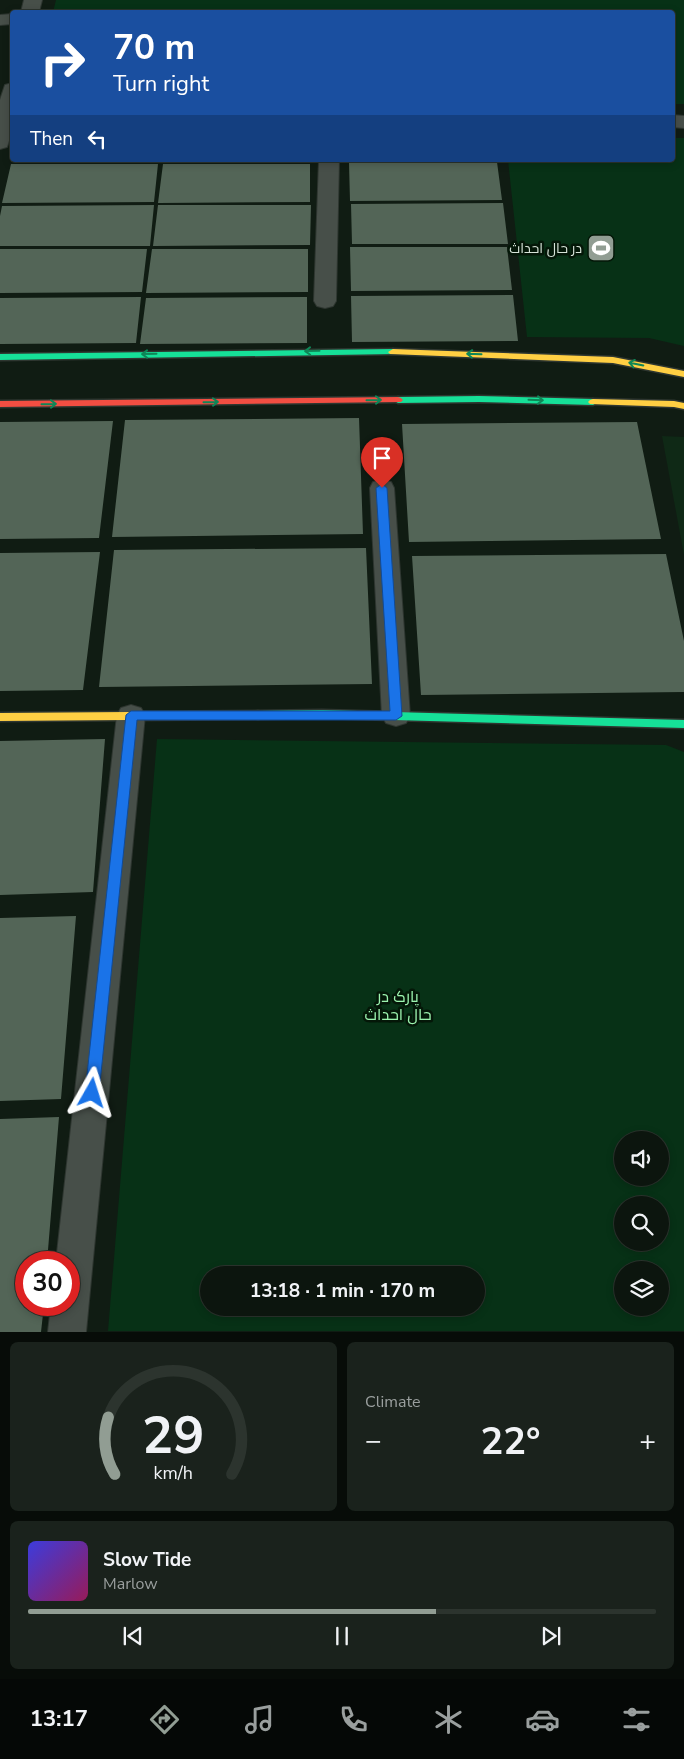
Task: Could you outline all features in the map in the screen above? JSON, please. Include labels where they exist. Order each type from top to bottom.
[{"type":"street","points":[[0,143],[9,119]]},
{"type":"street","points":[[324,301],[329,162]]},
{"type":"street","points":[[0,357],[368,350],[613,360],[684,374]]},
{"type":"street","points":[[0,404],[479,399],[674,404],[684,406]]},
{"type":"street","points":[[382,488],[396,716]]},
{"type":"street","points":[[67,1332],[131,715]]},
{"type":"street","points":[[0,716],[396,716],[684,724]]},
{"type":"shaded area","points":[[662,436],[684,437],[684,555]]},
{"type":"green space","points":[[56,0],[684,0],[684,104],[675,104],[675,10],[54,10]]},
{"type":"green space","name":"در حال احداث","points":[[675,138],[684,138],[684,346],[649,338],[527,337],[508,162],[675,162]]},
{"type":"green space","name":"پارک در حال احداث","points":[[157,739],[666,745],[684,752],[684,1331],[108,1331]]},
{"type":"building","name":"در حال احداث","points":[[497,162],[502,200],[350,201],[349,163]]},
{"type":"building","points":[[11,164],[158,164],[154,202],[2,203]]},
{"type":"building","points":[[163,164],[310,164],[310,202],[158,203]]},
{"type":"building","name":"در حال احداث","points":[[503,203],[508,244],[352,244],[351,204]]},
{"type":"building","points":[[154,205],[150,246],[0,246],[2,206]]},
{"type":"building","points":[[158,205],[311,205],[310,245],[153,246]]},
{"type":"building","name":"در حال احداث","points":[[350,247],[507,247],[512,290],[351,291]]},
{"type":"building","points":[[0,249],[147,249],[142,292],[0,293]]},
{"type":"building","points":[[152,249],[308,249],[308,292],[146,293]]},
{"type":"building","name":"در حال احداث","points":[[513,295],[518,341],[352,342],[351,296]]},
{"type":"building","points":[[141,297],[136,343],[0,344],[0,298]]},
{"type":"building","points":[[307,297],[307,343],[140,344],[146,298]]},
{"type":"building","points":[[359,418],[363,534],[112,537],[125,420]]},
{"type":"building","points":[[113,421],[99,538],[0,539],[0,422]]},
{"type":"building","points":[[637,422],[661,539],[409,542],[402,424]]},
{"type":"building","points":[[366,548],[372,684],[99,687],[114,550]]},
{"type":"building","points":[[100,552],[83,690],[0,691],[0,553]]},
{"type":"building","points":[[666,554],[684,641],[684,692],[421,695],[412,556]]},
{"type":"building","points":[[105,739],[93,892],[0,895],[0,741]]},
{"type":"building","points":[[76,916],[61,1099],[0,1101],[0,918]]},
{"type":"building","points":[[59,1117],[48,1251],[15,1251],[15,1316],[43,1316],[41,1332],[0,1332],[0,1119]]},
{"type":"traffic: fast","points":[[0,357],[393,352]]},
{"type":"traffic: fast","points":[[398,400],[479,399],[593,402]]},
{"type":"traffic: fast","points":[[258,715],[322,714],[684,724]]},
{"type":"traffic: slow","points":[[393,352],[613,360],[684,374]]},
{"type":"traffic: slow","points":[[593,402],[674,404],[684,406]]},
{"type":"traffic: slow","points":[[0,717],[258,715]]},
{"type":"traffic: jam","points":[[0,404],[398,400]]},
{"type":"place","name":"در حال احداث","points":[[601,248]]},
{"type":"route","points":[[92,1093],[131,715],[322,714],[396,716],[382,488]]}]
